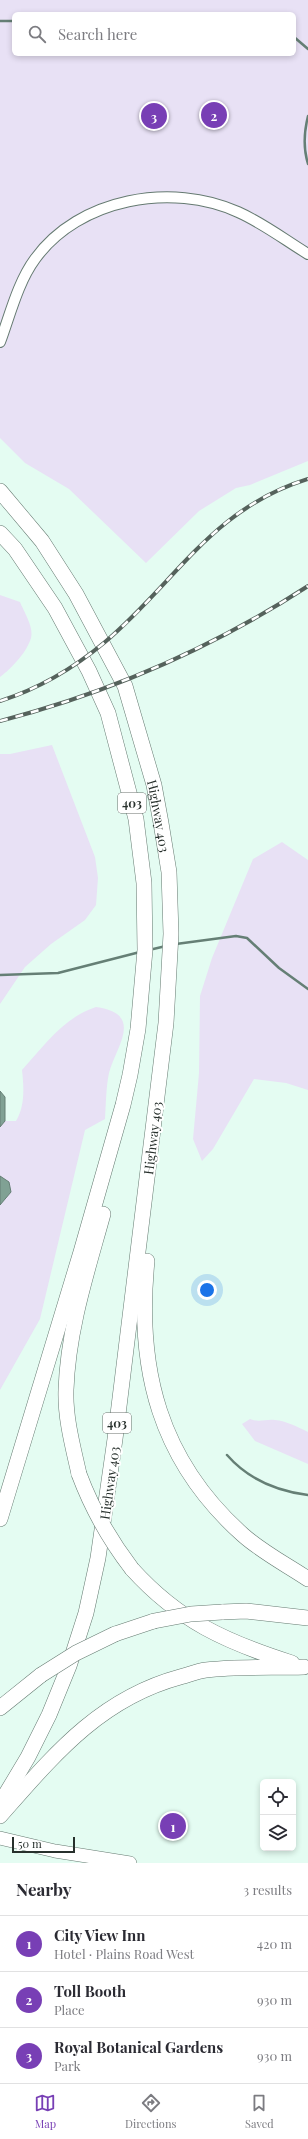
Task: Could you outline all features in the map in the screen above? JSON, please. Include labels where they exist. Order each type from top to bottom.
[{"type":"highway","name":"Highway 403","points":[[0,491],[42,541],[76,594],[125,686],[154,785],[169,872],[171,934],[166,1023],[108,1492],[98,1558],[86,1613],[69,1666],[49,1715],[28,1758],[0,1804]]},
{"type":"highway","name":"Highway 403","points":[[0,533],[15,549],[55,608],[89,671],[108,714],[136,819],[144,883],[145,950],[138,1029],[123,1105],[82,1252],[0,1519]]},
{"type":"highway","points":[[166,1023],[161,1129],[145,1279],[144,1321],[149,1372],[154,1397],[182,1464],[209,1502],[244,1536],[308,1579]]},
{"type":"highway","points":[[123,1105],[119,1149],[72,1330],[66,1391],[72,1442],[79,1474],[88,1499],[106,1532],[132,1569],[151,1590],[190,1619],[222,1638],[249,1649],[306,1667]]},
{"type":"highway","points":[[0,1708],[41,1675],[76,1653],[115,1634],[154,1622],[191,1614],[246,1611],[308,1618]]},
{"type":"highway","points":[[0,1816],[55,1753],[84,1727],[122,1700],[162,1682],[206,1670],[306,1667]]},
{"type":"main road","points":[[0,1838],[19,1844],[130,1863]]},
{"type":"street","points":[[0,342],[24,278],[35,259],[50,242],[68,228],[95,212],[118,204],[163,197],[188,198],[216,204],[238,212],[308,254]]},
{"type":"shaded area","points":[[0,0],[308,0],[308,461],[250,485],[236,488],[199,511],[146,563],[69,489],[25,463],[0,438]]},
{"type":"shaded area","points":[[0,595],[20,602],[30,624],[32,634],[26,649],[14,665],[0,677]]},
{"type":"shaded area","points":[[52,745],[95,857],[98,878],[96,905],[85,920],[51,944],[25,967],[0,1004],[0,754],[10,754]]},
{"type":"shaded area","points":[[282,842],[308,860],[308,1090],[286,1083],[254,1079],[213,1149],[202,1161],[193,1139],[199,1073],[200,996],[212,958],[253,859]]},
{"type":"shaded area","points":[[96,1007],[111,1011],[120,1016],[124,1032],[109,1073],[105,1119],[85,1130],[40,1319],[0,1390],[0,1121],[16,1121],[19,1115],[23,1097],[22,1070],[64,1025]]},
{"type":"shaded area","points":[[0,1091],[5,1097],[5,1121],[0,1127]]},
{"type":"shaded area","points":[[0,1176],[9,1182],[11,1192],[0,1205]]},
{"type":"shaded area","points":[[250,1419],[256,1421],[279,1421],[292,1424],[308,1432],[308,1464],[255,1441],[242,1424]]},
{"type":"waterway","points":[[0,21],[12,21]]},
{"type":"waterway","points":[[296,39],[308,49]]},
{"type":"waterway","points":[[308,116],[305,140],[305,152],[308,164]]},
{"type":"waterway","points":[[176,944],[236,936],[247,938],[279,968],[308,989]]},
{"type":"waterway","points":[[149,950],[166,946]]},
{"type":"waterway","points":[[0,975],[58,973],[140,952]]},
{"type":"waterway","points":[[227,1455],[244,1471],[263,1482],[274,1487],[308,1495]]},
{"type":"railway","points":[[0,701],[42,684],[93,652],[130,619],[197,549],[220,528],[245,509],[274,492],[308,479]]},
{"type":"railway","points":[[0,721],[80,697],[159,666],[235,629],[308,586]]},
{"type":"place","name":"Toll Booth","points":[[214,115]]},
{"type":"place","name":"Royal Botanical Gardens","points":[[154,116]]},
{"type":"place","name":"City View Inn","points":[[173,1826]]}]
